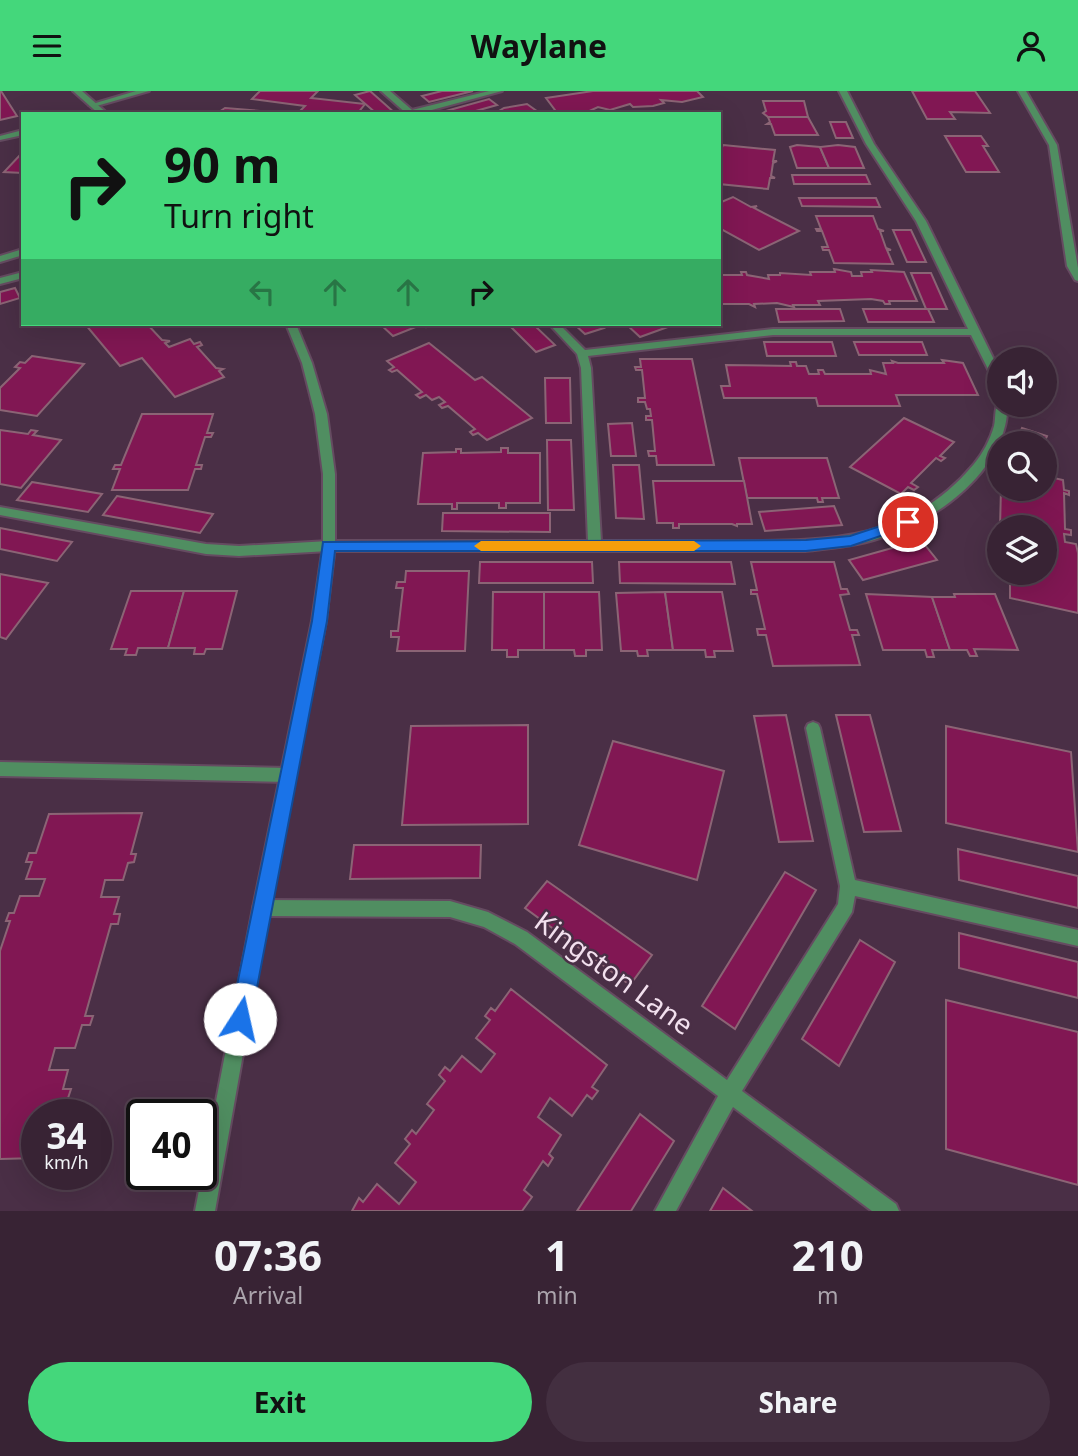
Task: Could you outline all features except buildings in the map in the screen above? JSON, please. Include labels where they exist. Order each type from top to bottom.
[{"type":"street","points":[[77,91],[99,111],[145,91]]},
{"type":"street","points":[[385,91],[410,112]]},
{"type":"street","points":[[415,112],[498,91]]},
{"type":"street","points":[[843,91],[870,145],[921,221],[987,355]]},
{"type":"street","points":[[1022,91],[1054,145],[1072,266],[1078,278]]},
{"type":"street","points":[[0,138],[21,133]]},
{"type":"street","points":[[0,259],[21,253]]},
{"type":"street","points":[[0,282],[21,276]]},
{"type":"street","points":[[205,1211],[261,908],[319,621],[328,546],[329,474],[321,414],[307,363],[292,326]]},
{"type":"street","points":[[556,326],[582,353],[588,383],[595,546]]},
{"type":"street","points":[[582,353],[773,331],[976,332]]},
{"type":"street","points":[[0,511],[205,549],[286,551],[328,546],[806,546],[851,541],[885,532],[934,509],[971,474],[1001,430],[1002,417]]},
{"type":"street","points":[[665,1211],[730,1093],[846,906],[848,886],[813,728]]},
{"type":"street","points":[[0,769],[288,775]]},
{"type":"street","points":[[848,886],[1078,938]]},
{"type":"street","name":"Kingston Lane","points":[[261,908],[450,909],[488,920],[521,938],[730,1093],[877,1207]]},
{"type":"slow traffic","points":[[481,546],[694,546]]},
{"type":"route","points":[[240,1019],[319,621],[328,546],[806,546],[851,541],[885,532],[908,522]]}]
